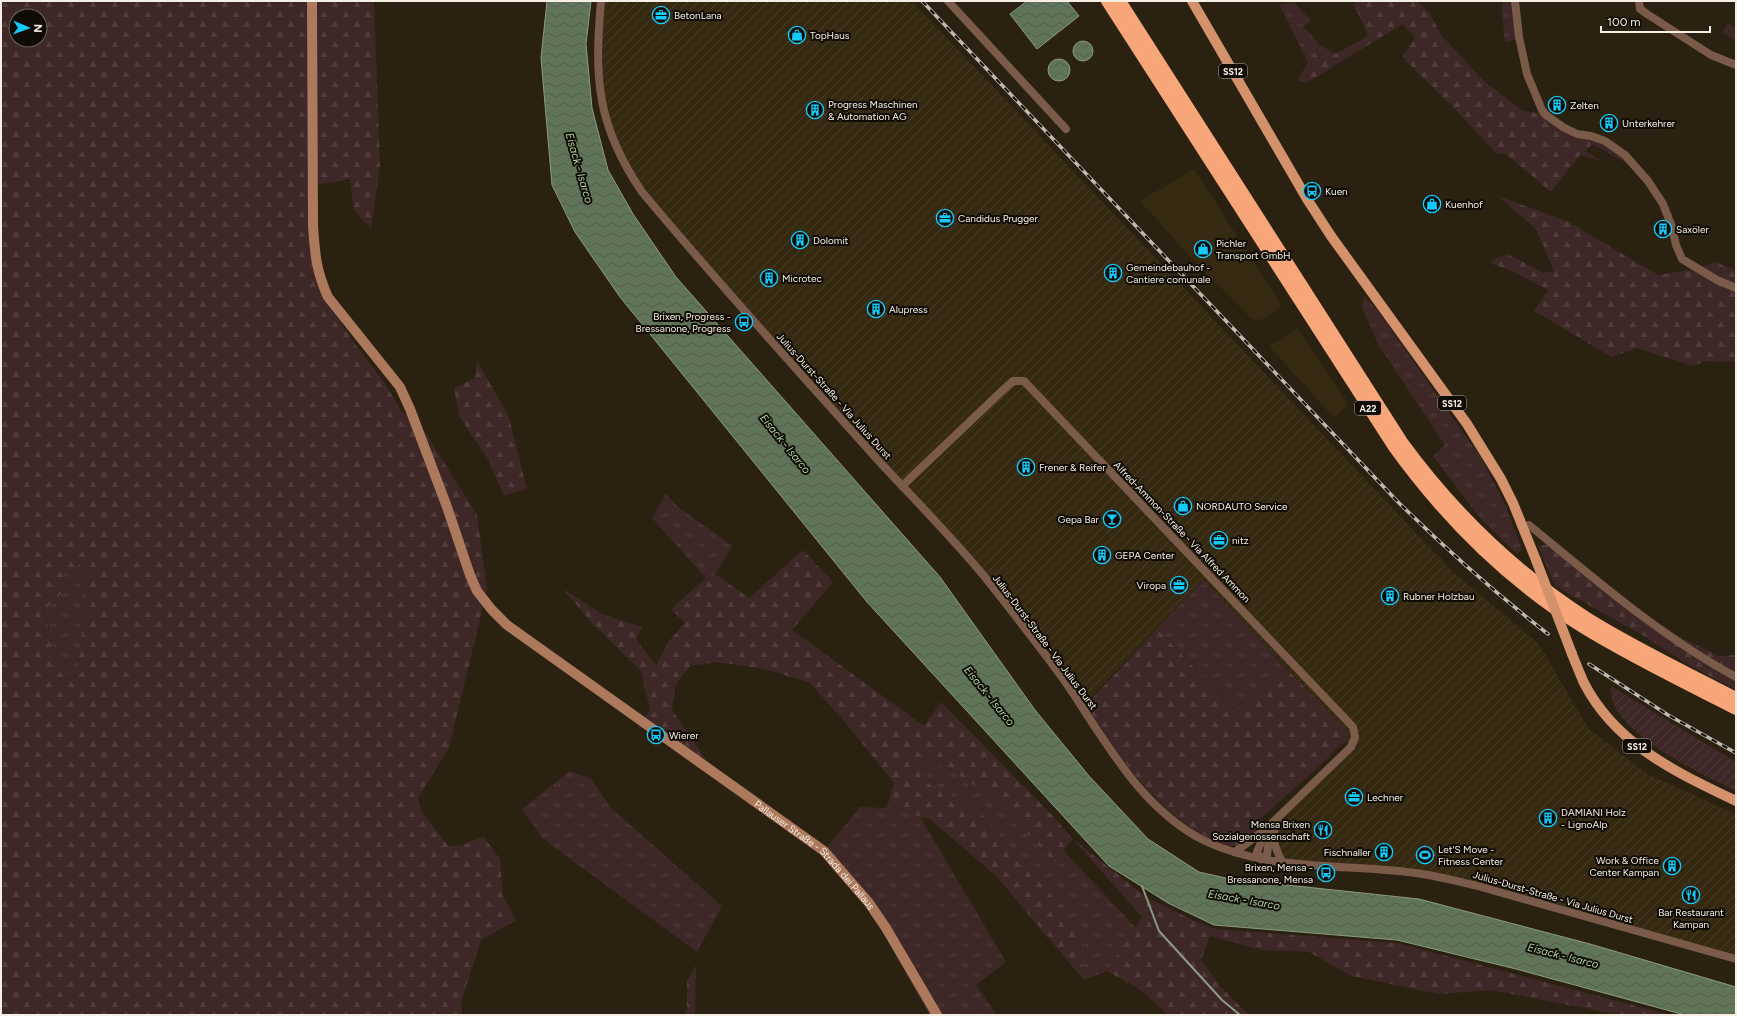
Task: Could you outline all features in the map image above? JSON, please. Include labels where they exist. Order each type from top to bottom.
[{"type":"highway","name":"A22","points":[[1107,1],[1390,441],[1435,500],[1455,523],[1498,563],[1560,612],[1607,641],[1736,709]]},
{"type":"highway","name":"A22","points":[[1120,1],[1402,442],[1442,493],[1478,532],[1504,556],[1537,583],[1565,603],[1629,642],[1736,698]]},
{"type":"main road","name":"SS12","points":[[1192,1],[1304,193],[1331,236],[1467,424],[1501,479],[1523,527],[1584,683],[1593,697],[1610,720],[1641,750],[1676,772],[1736,801]]},
{"type":"street","name":"Pallauser Straße - Strada dei Pallaus","points":[[312,1],[313,226],[315,261],[328,297],[400,387],[447,507],[470,575],[477,591],[492,610],[507,625],[824,851],[869,903],[886,928],[937,1015]]},
{"type":"street","name":"Julius-Durst-Straße - Via Julius Durst","points":[[601,1],[597,50],[598,81],[603,109],[619,152],[630,174],[655,207],[772,342],[982,574],[1063,679],[1129,776],[1154,804],[1181,827],[1205,840],[1235,852],[1261,859],[1283,864],[1409,872],[1436,876],[1474,885],[1736,959]]},
{"type":"street","points":[[948,1],[1066,129]]},
{"type":"street","points":[[1515,1],[1519,37],[1527,74],[1539,104],[1546,115],[1563,127],[1577,134],[1605,140],[1625,155],[1648,181],[1663,204],[1682,259],[1717,280],[1736,288]]},
{"type":"street","points":[[1639,1],[1640,9],[1647,14],[1711,55],[1736,65]]},
{"type":"street","name":"Alfred-Ammon-Straße - Via Alfred Ammon","points":[[902,486],[1002,391],[1014,381],[1024,381],[1353,727],[1355,737],[1351,747],[1277,819],[1270,830],[1267,855],[1261,859]]},
{"type":"street","points":[[1523,527],[1529,524],[1648,622],[1707,661],[1736,677]]},
{"type":"street","points":[[1235,852],[1270,830]]},
{"type":"street","name":"Alfred-Ammon-Straße - Via Alfred Ammon","points":[[1270,830],[1276,851],[1283,864]]},
{"type":"shaded area","points":[[601,1],[912,1],[1453,572],[1538,643],[1588,728],[1647,774],[1736,814],[1736,959],[1436,876],[1283,864],[1276,851],[1277,819],[1348,747],[1347,731],[1203,580],[1082,707],[1026,629],[630,174],[603,109]]},
{"type":"shaded area","points":[[1194,169],[1282,306],[1261,320],[1252,319],[1195,262],[1140,201]]},
{"type":"shaded area","points":[[1298,328],[1348,405],[1334,418],[1269,346]]},
{"type":"green space","points":[[11,1],[374,1],[380,166],[371,229],[354,210],[350,179],[315,185],[317,261],[327,301],[352,340],[384,382],[402,412],[425,432],[477,515],[487,590],[449,748],[418,798],[421,810],[448,846],[461,846],[483,836],[500,859],[503,896],[516,920],[481,940],[461,1002],[462,1015],[1,1015],[1,3]],"holes":[[[79,562],[90,564],[81,602],[85,610],[76,680],[58,671],[44,610],[62,593],[65,573],[74,570]]]},
{"type":"green space","points":[[1293,1],[1311,21],[1303,26],[1320,45],[1308,63],[1280,5]]},
{"type":"green space","points":[[1358,1],[1417,1],[1430,14],[1442,36],[1485,82],[1522,110],[1546,115],[1563,127],[1605,141],[1639,170],[1592,144],[1586,151],[1601,161],[1580,155],[1551,192],[1506,154],[1497,154],[1451,105],[1407,62],[1403,56],[1415,38],[1403,24],[1306,83],[1297,80],[1320,45],[1335,54],[1368,36],[1359,15],[1352,4]]},
{"type":"green space","points":[[1503,1],[1517,1],[1522,37],[1505,43],[1502,12]]},
{"type":"green space","points":[[1728,23],[1736,28],[1736,41],[1722,32]]},
{"type":"green space","points":[[1498,196],[1569,222],[1658,275],[1695,269],[1715,262],[1736,270],[1736,362],[1706,361],[1693,366],[1637,348],[1612,357],[1534,311],[1548,290],[1510,270],[1492,264],[1492,260],[1507,254],[1544,273],[1554,271],[1536,229]]},
{"type":"green space","points":[[1364,296],[1378,311],[1481,458],[1505,504],[1522,549],[1517,554],[1481,519],[1433,456],[1445,445],[1378,344],[1362,307]]},
{"type":"green space","points":[[477,361],[509,417],[527,489],[504,496],[488,459],[459,416],[454,388],[475,378]]},
{"type":"green space","points":[[666,494],[678,507],[733,546],[715,574],[706,578],[652,518]]},
{"type":"green space","points":[[1550,544],[1609,593],[1684,639],[1719,656],[1736,655],[1736,690],[1687,664],[1644,636],[1555,586],[1538,546]]},
{"type":"green space","points":[[803,550],[833,582],[792,630],[924,726],[941,702],[1051,814],[1073,839],[1053,861],[998,801],[953,771],[925,759],[920,779],[979,811],[1071,918],[1078,932],[1084,980],[996,876],[930,819],[887,808],[894,783],[844,721],[810,683],[765,669],[717,662],[690,666],[676,684],[672,710],[716,774],[658,732],[638,727],[650,710],[641,671],[591,622],[563,589],[602,614],[642,627],[636,639],[656,666],[669,641],[685,623],[671,609],[706,578],[715,574],[749,598]]},
{"type":"green space","points":[[79,562],[90,564],[83,593],[85,610],[76,680],[58,671],[44,609],[62,593],[64,573],[74,570]]},
{"type":"green space","points":[[1203,580],[1287,669],[1237,711],[1157,629]]},
{"type":"green space","points":[[1157,629],[1236,711],[1287,669],[1347,731],[1348,741],[1338,747],[1325,761],[1260,819],[1264,823],[1261,827],[1254,835],[1238,845],[1226,846],[1215,842],[1186,824],[1168,810],[1152,795],[1123,761],[1086,705]]},
{"type":"green space","points":[[1611,686],[1736,762],[1736,791],[1685,765],[1649,742],[1633,729],[1621,716],[1613,702],[1611,696]]},
{"type":"green space","points":[[925,759],[953,771],[998,801],[1052,860],[1063,850],[1136,928],[1107,971],[1084,980],[1078,932],[920,779]]},
{"type":"green space","points":[[570,771],[591,779],[611,808],[722,906],[697,952],[542,838],[522,809]]},
{"type":"green space","points":[[860,807],[887,808],[919,815],[1006,962],[976,985],[997,1015],[929,1015],[877,920],[824,851]]},
{"type":"green space","points":[[1073,839],[1146,897],[1199,923],[1216,929],[1397,943],[1670,1015],[1620,1015],[1491,990],[1439,994],[1352,976],[1309,952],[1262,950],[1210,936],[1201,960],[1222,988],[1249,1015],[1168,1015],[1141,990],[1107,971],[1142,917]]},
{"type":"green space","points":[[696,965],[695,1015],[685,1015],[687,1008],[687,981]]},
{"type":"water","name":"Eisack - Isarco","points":[[547,1],[591,1],[586,44],[592,108],[608,170],[633,214],[676,277],[940,577],[1035,710],[1089,776],[1148,839],[1199,872],[1230,879],[1419,899],[1590,944],[1736,987],[1736,1015],[1685,1015],[1516,969],[1397,940],[1214,925],[1168,903],[1109,866],[867,602],[620,297],[575,232],[552,185],[541,58]]},
{"type":"water","points":[[1027,1],[1067,1],[1079,16],[1037,49],[1010,14]]},
{"type":"water","points":[[1079,41],[1087,41],[1093,47],[1093,55],[1087,61],[1079,61],[1073,55],[1073,47]]},
{"type":"water","points":[[1059,59],[1067,62],[1070,70],[1067,78],[1059,81],[1051,78],[1048,70],[1051,62]]},
{"type":"waterway","points":[[1142,886],[1159,931],[1222,1000],[1240,1015]]},
{"type":"railway","points":[[922,1],[1399,503],[1471,570],[1548,634]]},
{"type":"railway","points":[[1589,664],[1668,715],[1736,753]]},
{"type":"place","name":"BetonLana","points":[[661,15]]},
{"type":"place","name":"TopHaus","points":[[797,35]]},
{"type":"place","name":"Zelten","points":[[1557,105]]},
{"type":"place","name":"Progress Maschinen & Automation AG","points":[[815,110]]},
{"type":"place","name":"Unterkehrer","points":[[1609,123]]},
{"type":"place","name":"Kuen","points":[[1312,191]]},
{"type":"place","name":"Kuenhof","points":[[1432,204]]},
{"type":"place","name":"Candidus Prugger","points":[[945,218]]},
{"type":"place","name":"Saxöler","points":[[1663,229]]},
{"type":"place","name":"Dolomit","points":[[800,240]]},
{"type":"place","name":"Pichler Transport GmbH","points":[[1203,249]]},
{"type":"place","name":"Gemeindebauhof - Cantiere comunale","points":[[1113,273]]},
{"type":"place","name":"Microtec","points":[[769,278]]},
{"type":"place","name":"Alupress","points":[[876,309]]},
{"type":"place","name":"Brixen, Progress - Bressanone, Progress","points":[[744,322]]},
{"type":"place","name":"Frener & Reifer","points":[[1026,467]]},
{"type":"place","name":"NORDAUTO Service","points":[[1183,506]]},
{"type":"place","name":"Gepa Bar","points":[[1112,519]]},
{"type":"place","name":"nitz","points":[[1219,540]]},
{"type":"place","name":"GEPA Center","points":[[1102,555]]},
{"type":"place","name":"Viropa","points":[[1179,585]]},
{"type":"place","name":"Rubner Holzbau","points":[[1390,596]]},
{"type":"place","name":"Wierer","points":[[656,735]]},
{"type":"place","name":"Lechner","points":[[1354,797]]},
{"type":"place","name":"DAMIANI Holz - LignoAlp","points":[[1548,818]]},
{"type":"place","name":"Mensa Brixen Sozialgenossenschaft","points":[[1323,830]]},
{"type":"place","name":"Fischnaller","points":[[1384,852]]},
{"type":"place","name":"Let'S Move - Fitness Center","points":[[1425,855]]},
{"type":"place","name":"Work & Office Center Kampan","points":[[1672,866]]},
{"type":"place","name":"Brixen, Mensa - Bressanone, Mensa","points":[[1326,873]]},
{"type":"place","name":"Bar Restaurant Kampan","points":[[1691,895]]}]
